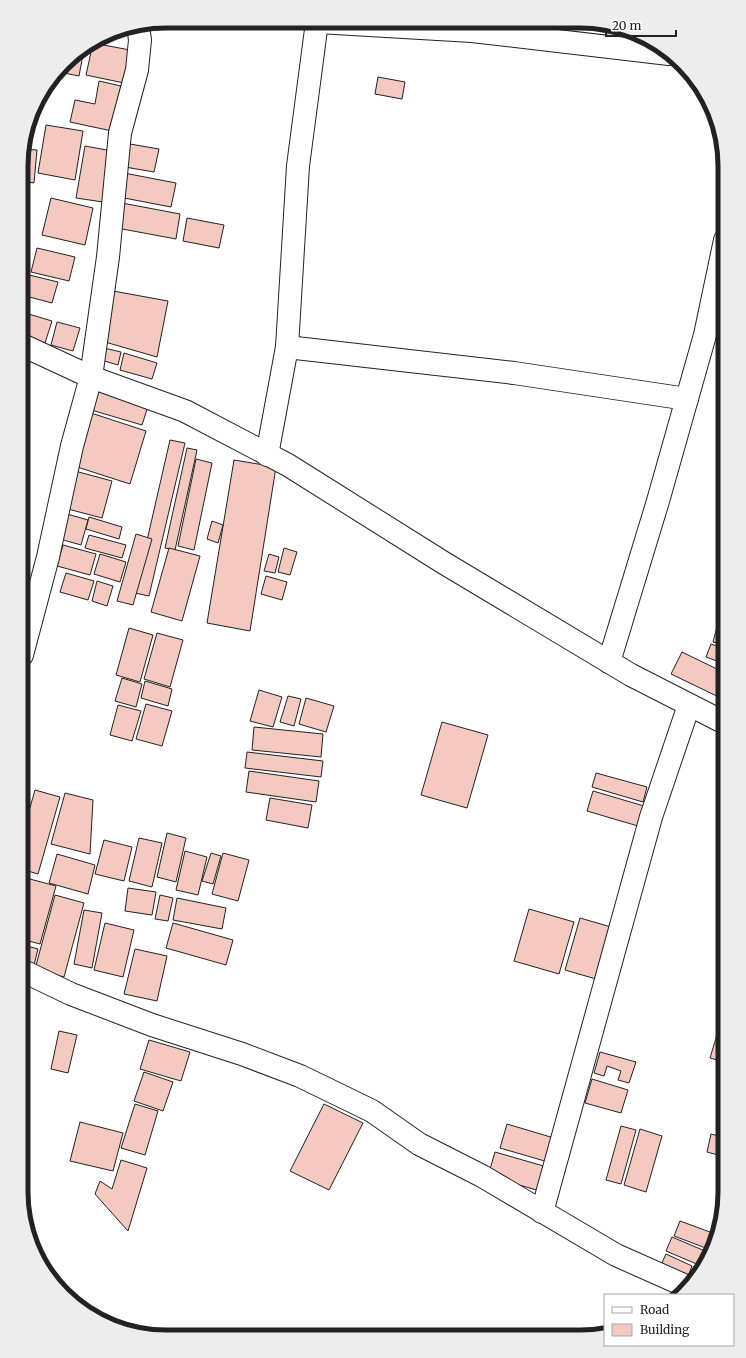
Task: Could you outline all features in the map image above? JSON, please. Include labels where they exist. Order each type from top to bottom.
[{"type":"street","points":[[267,455],[287,347],[298,166],[317,28]]},
{"type":"street","points":[[480,28],[659,53]]},
{"type":"street","points":[[28,632],[48,557],[72,446],[91,377],[108,257],[120,133],[137,70],[140,40],[139,31]]},
{"type":"street","points":[[609,662],[706,335],[718,275]]},
{"type":"street","points":[[287,347],[514,373],[687,399]]},
{"type":"street","points":[[28,348],[91,377],[185,411],[288,465],[444,563],[631,676],[718,720]]},
{"type":"street","points":[[542,1212],[651,817],[689,705]]},
{"type":"street","points":[[28,973],[71,994],[152,1025],[242,1054],[300,1076],[372,1110],[419,1144],[482,1176],[616,1255],[682,1285]]},
{"type":"building","points":[[100,44],[130,50],[124,83],[86,75],[92,49],[97,46]]},
{"type":"building","points":[[83,56],[79,76],[64,73]]},
{"type":"building","points":[[378,77],[405,82],[402,99],[375,94]]},
{"type":"building","points":[[99,81],[121,86],[112,131],[70,122],[75,100],[95,104]]},
{"type":"building","points":[[46,125],[83,131],[75,180],[38,173]]},
{"type":"building","points":[[130,144],[159,149],[154,172],[125,167]]},
{"type":"building","points":[[85,146],[112,151],[103,202],[76,198]]},
{"type":"building","points":[[29,149],[37,150],[34,183],[28,182]]},
{"type":"building","points":[[124,173],[176,183],[171,207],[119,197]]},
{"type":"building","points":[[51,198],[93,208],[85,245],[42,235]]},
{"type":"building","points":[[122,203],[180,214],[176,239],[117,228]]},
{"type":"building","points":[[187,218],[224,225],[219,248],[183,241]]},
{"type":"building","points":[[37,248],[75,257],[69,281],[31,272]]},
{"type":"building","points":[[28,275],[58,282],[52,303],[28,297]]},
{"type":"building","points":[[113,291],[168,301],[157,357],[105,342]]},
{"type":"building","points":[[28,314],[52,321],[45,343],[28,338]]},
{"type":"building","points":[[57,322],[80,328],[73,351],[51,345]]},
{"type":"building","points":[[104,348],[121,352],[118,365],[101,360]]},
{"type":"building","points":[[124,353],[157,363],[152,379],[120,370]]},
{"type":"building","points":[[96,384],[150,400],[142,425],[88,409]]},
{"type":"building","points":[[88,412],[146,431],[130,484],[71,465]]},
{"type":"building","points":[[170,440],[185,443],[149,596],[135,593]]},
{"type":"building","points":[[187,448],[197,450],[175,550],[165,548]]},
{"type":"building","points":[[196,459],[212,463],[194,550],[178,546]]},
{"type":"building","points":[[234,460],[276,467],[250,631],[207,623]]},
{"type":"building","points":[[75,471],[112,481],[102,518],[64,508]]},
{"type":"building","points":[[67,514],[88,520],[81,545],[60,539]]},
{"type":"building","points":[[89,517],[122,527],[119,539],[86,529]]},
{"type":"building","points":[[212,521],[223,525],[218,543],[207,539]]},
{"type":"building","points":[[136,534],[152,539],[133,605],[117,601]]},
{"type":"building","points":[[89,535],[126,545],[122,558],[85,548]]},
{"type":"building","points":[[63,545],[96,554],[90,575],[57,566]]},
{"type":"building","points":[[169,548],[200,556],[182,621],[151,612]]},
{"type":"building","points":[[284,548],[297,552],[290,575],[278,572]]},
{"type":"building","points":[[100,554],[126,562],[120,582],[94,574]]},
{"type":"building","points":[[269,554],[279,557],[275,573],[264,571]]},
{"type":"building","points":[[66,573],[94,581],[88,600],[60,592]]},
{"type":"building","points":[[266,576],[287,582],[282,600],[261,594]]},
{"type":"building","points":[[97,581],[113,586],[107,606],[92,601]]},
{"type":"building","points":[[718,623],[718,643],[713,642]]},
{"type":"building","points":[[129,628],[153,635],[140,682],[116,675]]},
{"type":"building","points":[[157,633],[183,640],[170,687],[144,679]]},
{"type":"building","points":[[711,644],[718,646],[718,661],[706,657]]},
{"type":"building","points":[[682,652],[718,670],[718,697],[671,674]]},
{"type":"building","points":[[122,678],[142,684],[136,707],[115,701]]},
{"type":"building","points":[[145,681],[172,689],[168,706],[141,698]]},
{"type":"building","points":[[259,690],[282,697],[273,727],[250,721]]},
{"type":"building","points":[[288,696],[301,699],[294,726],[280,722]]},
{"type":"building","points":[[306,698],[334,706],[326,732],[299,724]]},
{"type":"building","points":[[146,704],[172,711],[162,746],[136,739]]},
{"type":"building","points":[[118,705],[141,711],[132,741],[110,735]]},
{"type":"building","points":[[442,722],[488,735],[467,808],[421,795]]},
{"type":"building","points":[[254,727],[323,734],[321,757],[252,750]]},
{"type":"building","points":[[247,752],[323,761],[321,777],[245,768]]},
{"type":"building","points":[[249,771],[319,781],[316,802],[246,792]]},
{"type":"building","points":[[596,773],[647,787],[643,802],[592,787]]},
{"type":"building","points":[[35,790],[60,797],[38,874],[28,871],[28,814]]},
{"type":"building","points":[[593,791],[644,806],[638,826],[587,811]]},
{"type":"building","points":[[65,793],[93,800],[90,854],[51,844]]},
{"type":"building","points":[[270,798],[312,805],[308,828],[266,820]]},
{"type":"building","points":[[167,833],[186,838],[176,882],[157,877]]},
{"type":"building","points":[[139,838],[162,843],[152,887],[129,881]]},
{"type":"building","points":[[104,840],[132,847],[124,881],[95,874]]},
{"type":"building","points":[[185,851],[207,857],[198,895],[176,890]]},
{"type":"building","points":[[211,853],[221,856],[213,884],[202,881]]},
{"type":"building","points":[[223,853],[249,860],[238,901],[212,894]]},
{"type":"building","points":[[57,854],[95,865],[88,894],[49,883]]},
{"type":"building","points":[[30,879],[56,886],[40,944],[28,941],[28,886]]},
{"type":"building","points":[[128,888],[156,892],[152,915],[125,911]]},
{"type":"building","points":[[55,895],[84,903],[64,977],[35,969]]},
{"type":"building","points":[[160,895],[173,898],[168,921],[155,919]]},
{"type":"building","points":[[177,898],[226,908],[222,929],[173,920]]},
{"type":"building","points":[[529,909],[574,922],[559,974],[514,961]]},
{"type":"building","points":[[84,910],[102,913],[92,968],[74,964]]},
{"type":"building","points":[[580,918],[611,927],[596,979],[565,970]]},
{"type":"building","points":[[105,923],[134,930],[123,977],[94,970]]},
{"type":"building","points":[[173,923],[233,940],[226,965],[166,948]]},
{"type":"building","points":[[28,946],[38,949],[34,965],[28,963]]},
{"type":"building","points":[[135,949],[167,956],[157,1001],[124,994]]},
{"type":"building","points":[[59,1031],[77,1035],[68,1073],[51,1069]]},
{"type":"building","points":[[718,1031],[718,1060],[710,1058]]},
{"type":"building","points":[[149,1040],[190,1052],[181,1081],[140,1069]]},
{"type":"building","points":[[600,1052],[636,1062],[629,1083],[618,1080],[621,1071],[607,1066],[604,1076],[594,1073]]},
{"type":"building","points":[[144,1072],[173,1082],[163,1111],[134,1101]]},
{"type":"building","points":[[592,1079],[628,1090],[621,1113],[585,1103]]},
{"type":"building","points":[[135,1104],[158,1111],[145,1155],[121,1148]]},
{"type":"building","points":[[324,1104],[363,1123],[329,1190],[290,1171]]},
{"type":"building","points":[[80,1122],[123,1133],[113,1171],[70,1161]]},
{"type":"building","points":[[507,1124],[554,1138],[548,1162],[500,1148]]},
{"type":"building","points":[[621,1126],[636,1130],[621,1184],[606,1180]]},
{"type":"building","points":[[640,1129],[662,1136],[646,1192],[624,1185]]},
{"type":"building","points":[[711,1134],[718,1136],[718,1155],[707,1152]]},
{"type":"building","points":[[495,1152],[547,1167],[540,1191],[488,1176]]},
{"type":"building","points":[[121,1160],[147,1168],[128,1231],[95,1194],[100,1181],[112,1189]]},
{"type":"building","points":[[680,1221],[712,1233],[706,1248],[674,1236]]},
{"type":"building","points":[[672,1237],[704,1251],[698,1264],[666,1251]]},
{"type":"building","points":[[666,1254],[692,1266],[687,1279],[660,1267]]}]
